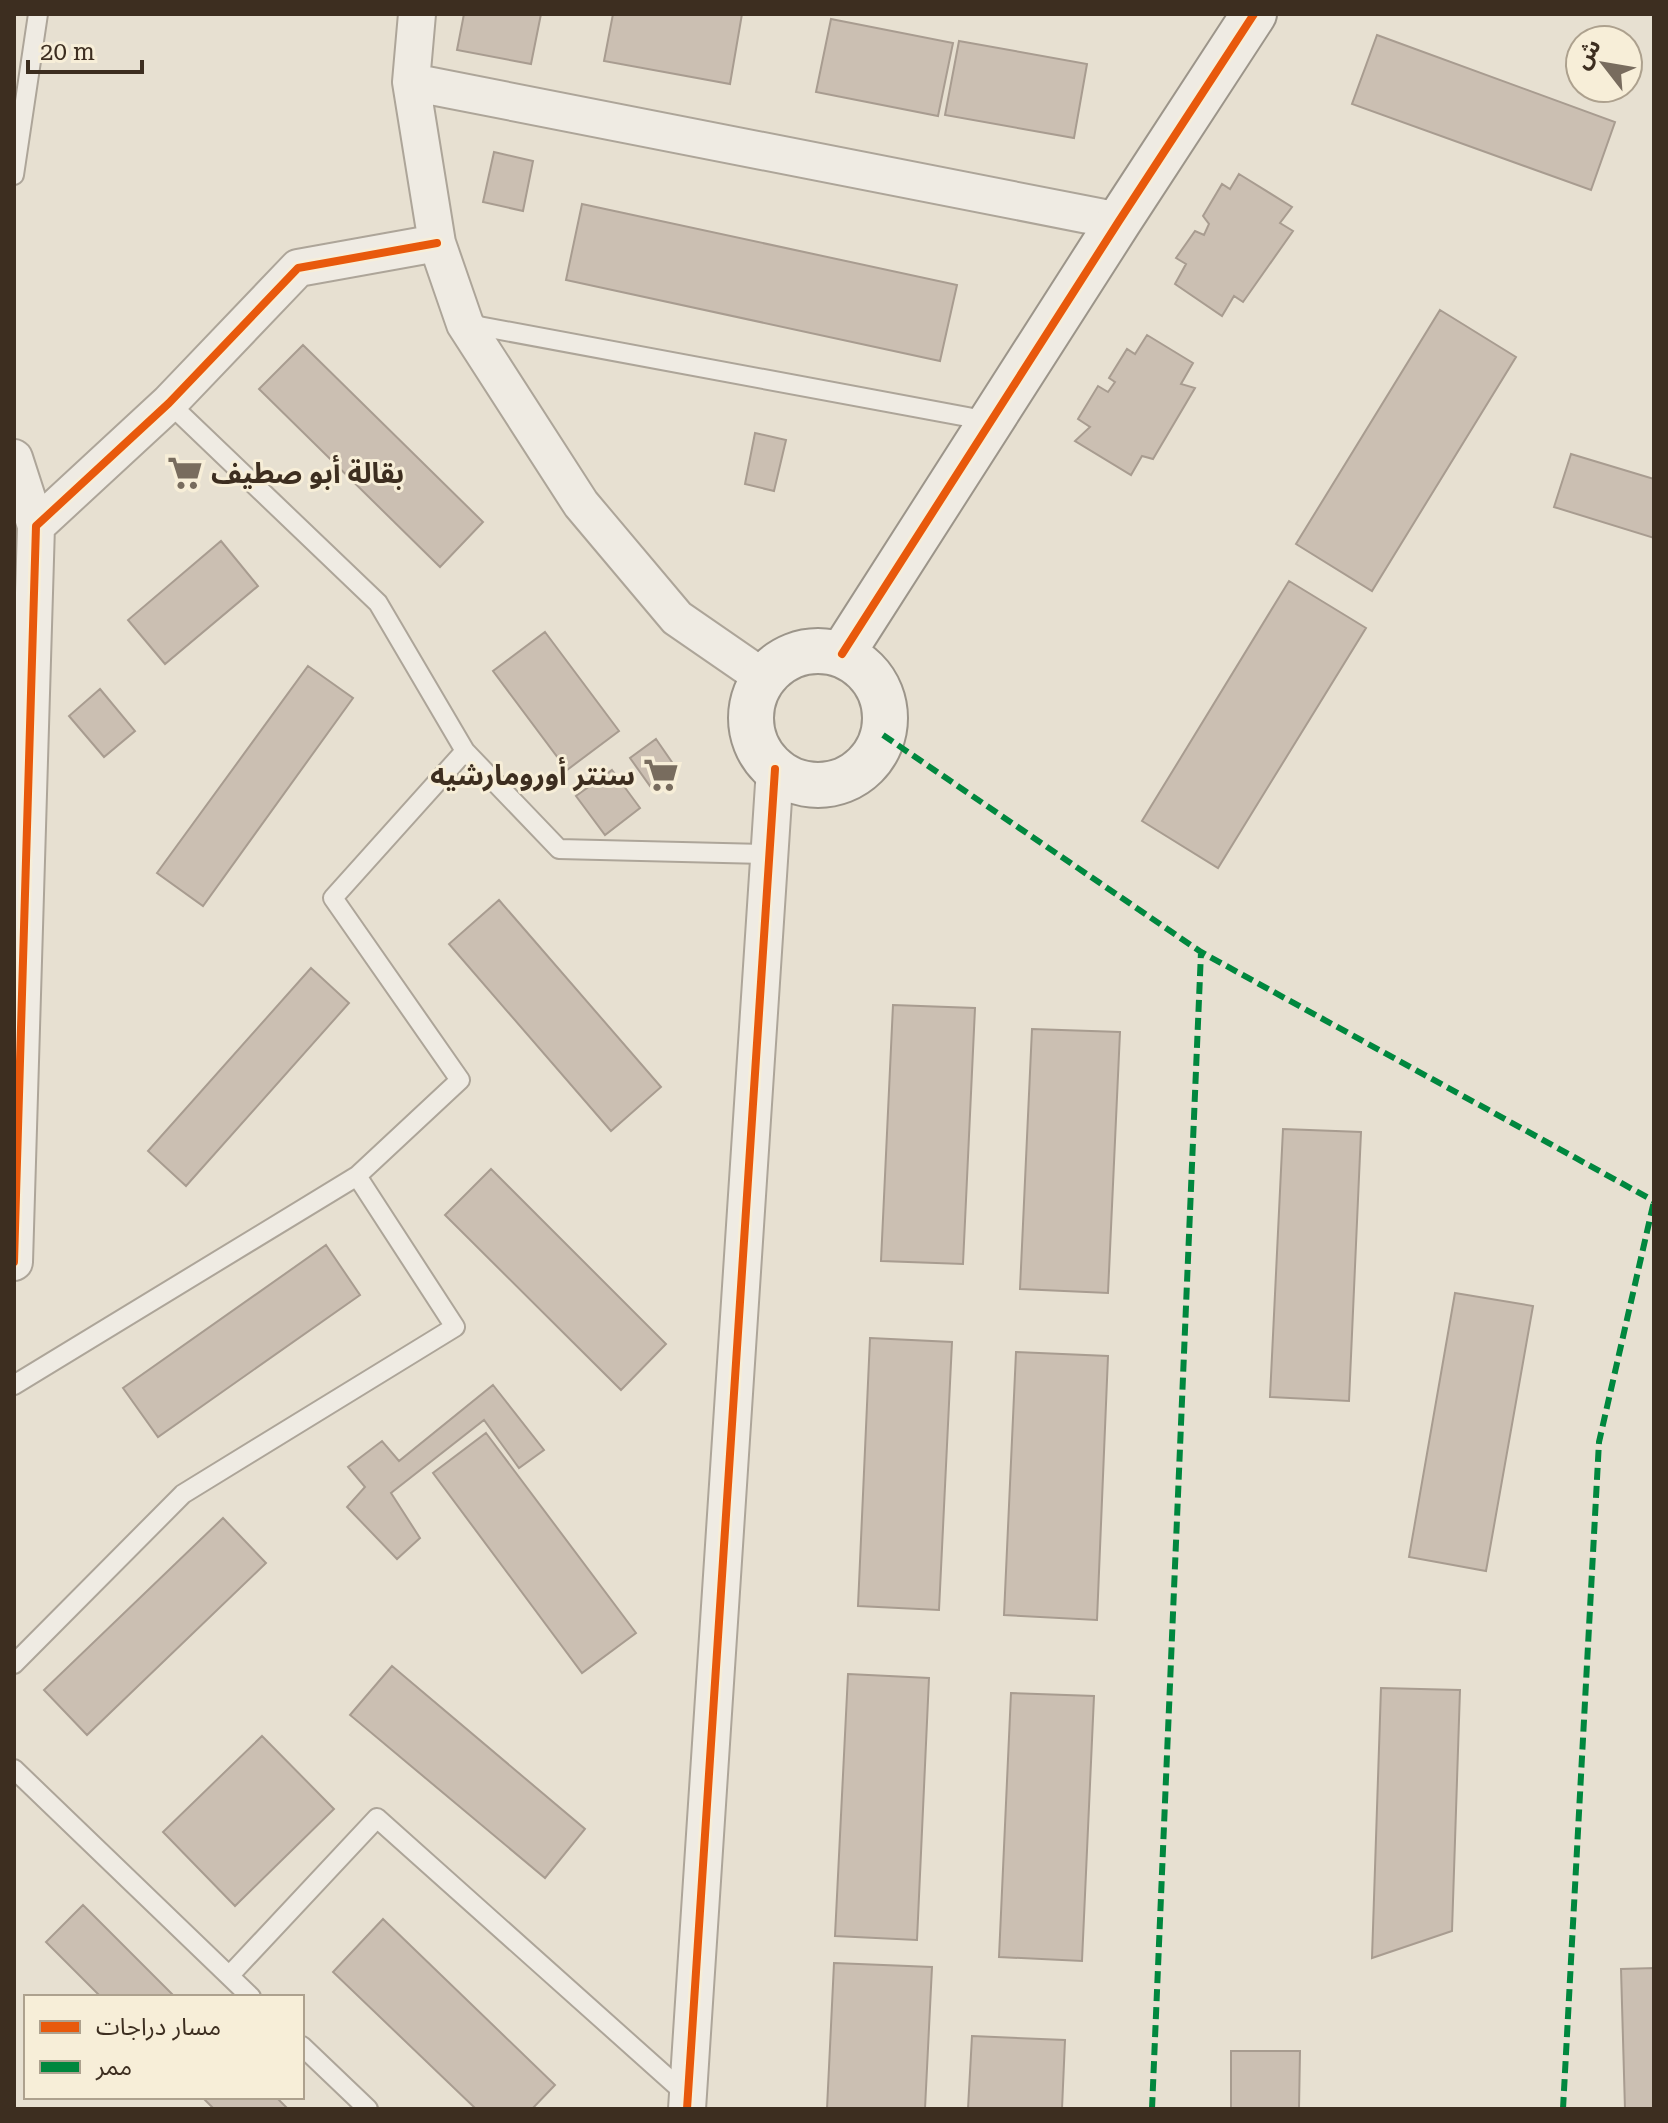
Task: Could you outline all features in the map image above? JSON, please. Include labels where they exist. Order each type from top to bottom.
[{"type":"street","points":[[417,14],[411,82],[437,243],[465,324],[590,515],[677,618],[764,678]]},
{"type":"street","points":[[842,654],[1254,14]]},
{"type":"street","points":[[411,82],[1119,221]]},
{"type":"street","points":[[36,526],[169,403],[298,268],[437,243]]},
{"type":"street","points":[[14,458],[36,526],[14,1262]]},
{"type":"street","points":[[813,650],[842,654],[860,664],[873,678],[882,696],[885,715],[883,735],[863,767],[847,778],[829,784],[810,785],[791,780],[761,755],[753,736],[750,716],[754,696],[764,678],[785,658],[813,650]]},
{"type":"street","points":[[688,2103],[775,769]]},
{"type":"lane","points":[[14,175],[38,14]]},
{"type":"lane","points":[[465,324],[991,422]]},
{"type":"lane","points":[[169,403],[378,603],[465,751],[559,849],[769,854]]},
{"type":"lane","points":[[14,1385],[357,1176],[460,1080],[333,898],[465,751]]},
{"type":"lane","points":[[14,1664],[183,1494],[455,1327],[357,1176]]},
{"type":"lane","points":[[14,1769],[249,1995]]},
{"type":"lane","points":[[229,1976],[377,1818],[688,2103]]},
{"type":"lane","points":[[304,2048],[368,2109]]},
{"type":"building","points":[[464,14],[541,14],[531,64],[457,50]]},
{"type":"building","points":[[613,14],[742,14],[730,84],[604,61]]},
{"type":"building","points":[[831,19],[953,43],[938,116],[816,92]]},
{"type":"building","points":[[1377,35],[1615,122],[1591,190],[1352,104]]},
{"type":"building","points":[[959,41],[1087,64],[1074,138],[945,115]]},
{"type":"building","points":[[494,152],[533,161],[523,211],[483,202]]},
{"type":"building","points":[[1239,174],[1292,207],[1280,223],[1293,231],[1243,302],[1234,296],[1222,316],[1175,284],[1186,264],[1176,258],[1195,231],[1204,235],[1209,224],[1203,216],[1222,184],[1230,189]]},
{"type":"building","points":[[582,204],[957,285],[940,361],[566,280]]},
{"type":"building","points":[[1440,310],[1516,357],[1372,591],[1296,544]]},
{"type":"building","points":[[1147,335],[1193,363],[1181,384],[1195,388],[1153,459],[1142,456],[1131,475],[1075,441],[1090,427],[1078,419],[1098,386],[1108,392],[1115,382],[1109,378],[1127,349],[1135,354]]},
{"type":"building","points":[[303,345],[483,522],[440,567],[259,389]]},
{"type":"building","points":[[755,433],[786,440],[774,491],[745,484]]},
{"type":"building","points":[[1571,454],[1654,479],[1654,538],[1554,507]]},
{"type":"building","points":[[221,541],[258,586],[165,664],[128,620]]},
{"type":"building","points":[[1289,581],[1366,628],[1218,868],[1142,821]]},
{"type":"building","points":[[545,632],[619,731],[567,770],[493,671]]},
{"type":"building","points":[[308,666],[353,698],[203,906],[157,873]]},
{"type":"building","points":[[100,689],[135,731],[104,757],[69,716]]},
{"type":"building","points":[[656,739],[676,768],[650,786],[630,758]]},
{"type":"building","points":[[612,770],[640,808],[605,835],[576,796]]},
{"type":"building","points":[[499,900],[661,1087],[611,1131],[449,944]]},
{"type":"building","points":[[311,968],[349,1003],[186,1186],[148,1151]]},
{"type":"building","points":[[893,1005],[975,1008],[963,1264],[881,1261]]},
{"type":"building","points":[[1032,1029],[1120,1032],[1108,1293],[1020,1289]]},
{"type":"building","points":[[1283,1129],[1361,1132],[1349,1401],[1270,1397]]},
{"type":"building","points":[[491,1169],[666,1344],[621,1390],[445,1215]]},
{"type":"building","points":[[326,1245],[360,1295],[158,1437],[123,1388]]},
{"type":"building","points":[[1455,1293],[1533,1306],[1486,1571],[1409,1557]]},
{"type":"building","points":[[870,1338],[952,1342],[939,1610],[858,1606]]},
{"type":"building","points":[[1016,1352],[1108,1356],[1097,1620],[1004,1615]]},
{"type":"building","points":[[493,1385],[544,1450],[519,1468],[484,1420],[391,1493],[420,1538],[397,1559],[347,1507],[365,1487],[348,1467],[382,1441],[399,1461]]},
{"type":"building","points":[[486,1433],[636,1633],[582,1673],[433,1473]]},
{"type":"building","points":[[223,1518],[266,1563],[87,1735],[44,1690]]},
{"type":"building","points":[[392,1666],[585,1829],[545,1878],[350,1715]]},
{"type":"building","points":[[848,1674],[929,1678],[917,1940],[835,1936]]},
{"type":"building","points":[[1381,1688],[1460,1690],[1452,1931],[1372,1958]]},
{"type":"building","points":[[1011,1693],[1094,1696],[1082,1961],[999,1957]]},
{"type":"building","points":[[262,1736],[334,1809],[235,1906],[163,1832]]},
{"type":"building","points":[[83,1905],[173,1995],[99,1995],[46,1942]]},
{"type":"building","points":[[383,1919],[555,2085],[532,2109],[476,2109],[333,1972]]},
{"type":"building","points":[[834,1963],[932,1967],[925,2109],[827,2109]]},
{"type":"building","points":[[1654,1968],[1654,2109],[1625,2109],[1621,1969]]},
{"type":"building","points":[[972,2036],[1065,2040],[1062,2109],[968,2109]]},
{"type":"building","points":[[1231,2051],[1300,2051],[1299,2109],[1231,2109]]},
{"type":"building","points":[[204,2099],[278,2099],[288,2109],[214,2109]]},
{"type":"marked path","points":[[883,735],[1201,952],[1654,1201]]},
{"type":"marked path","points":[[1152,2109],[1201,952]]},
{"type":"marked path","points":[[1563,2109],[1599,1442],[1654,1201]]},
{"type":"cycle path","points":[[842,654],[1254,14]]},
{"type":"cycle path","points":[[14,1262],[36,526],[169,403],[298,268],[437,243]]},
{"type":"cycle path","points":[[687,2109],[775,769]]},
{"type":"place","name":"بقالة أبو صطيف","points":[[185,473]]},
{"type":"place","name":"سنتر أورومارشيه","points":[[661,775]]}]
